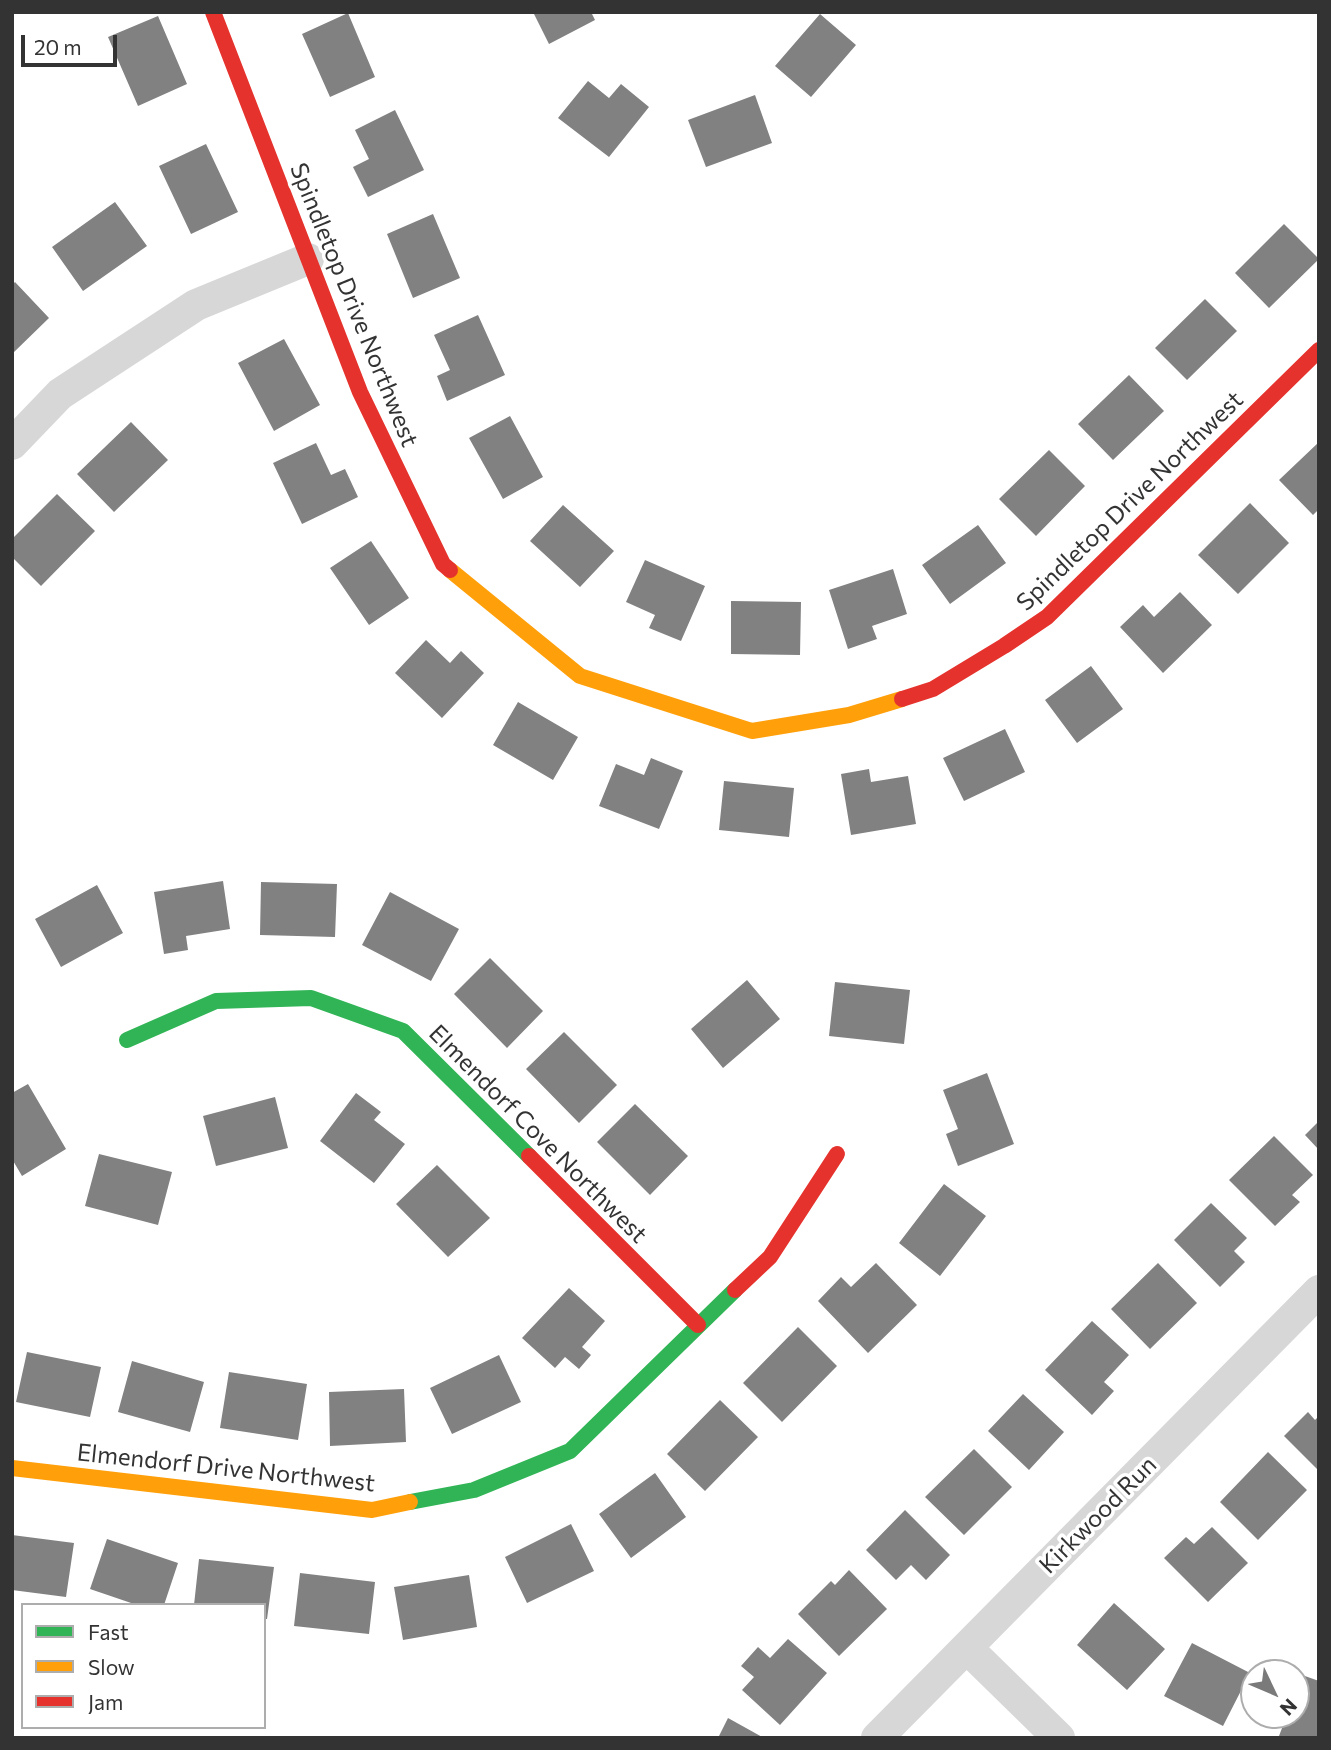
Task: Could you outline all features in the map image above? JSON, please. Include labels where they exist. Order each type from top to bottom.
[{"type":"street","name":"Spindletop Drive Northwest","points":[[213,12],[360,392],[443,564],[580,676],[752,731],[849,715],[933,689],[1004,646],[1047,617],[1319,350]]},
{"type":"street","points":[[12,444],[60,394],[195,305],[308,259]]},
{"type":"street","name":"Elmendorf Cove Northwest","points":[[127,1040],[216,1001],[298,998],[311,998],[403,1031],[698,1325]]},
{"type":"street","name":"Elmendorf Drive Northwest","points":[[12,1468],[372,1510],[474,1490],[570,1451],[770,1257],[837,1154]]},
{"type":"street","name":"Kirkwood Run","points":[[877,1738],[1319,1291]]},
{"type":"street","points":[[967,1648],[1059,1738]]},
{"type":"building","points":[[533,12],[591,12],[595,20],[549,44]]},
{"type":"building","points":[[348,13],[375,77],[330,97],[302,34]]},
{"type":"building","points":[[820,14],[856,45],[811,97],[775,66]]},
{"type":"building","points":[[158,16],[187,84],[138,106],[108,37]]},
{"type":"building","points":[[588,81],[609,98],[621,84],[649,107],[609,157],[558,118]]},
{"type":"building","points":[[755,95],[772,143],[706,167],[688,120]]},
{"type":"building","points":[[395,110],[424,170],[368,197],[353,167],[369,159],[355,130]]},
{"type":"building","points":[[206,144],[238,212],[191,234],[159,166]]},
{"type":"building","points":[[115,202],[147,246],[83,291],[52,247]]},
{"type":"building","points":[[433,214],[460,278],[413,298],[387,234]]},
{"type":"building","points":[[1284,224],[1319,259],[1269,308],[1235,273]]},
{"type":"building","points":[[15,282],[49,318],[12,354],[12,285]]},
{"type":"building","points":[[1205,299],[1237,331],[1187,380],[1155,348]]},
{"type":"building","points":[[478,315],[505,375],[447,401],[437,376],[450,370],[434,335]]},
{"type":"building","points":[[284,339],[320,405],[274,431],[238,363]]},
{"type":"building","points":[[1129,375],[1164,411],[1113,460],[1078,424]]},
{"type":"building","points":[[510,416],[543,477],[503,499],[469,438]]},
{"type":"building","points":[[131,422],[168,460],[114,512],[77,474]]},
{"type":"building","points":[[1319,442],[1319,509],[1313,515],[1279,480]]},
{"type":"building","points":[[316,443],[331,475],[345,469],[358,497],[302,524],[273,463]]},
{"type":"building","points":[[1049,450],[1085,486],[1036,536],[999,499]]},
{"type":"building","points":[[57,494],[95,531],[41,586],[12,557],[12,539]]},
{"type":"building","points":[[1250,503],[1289,543],[1238,594],[1198,555]]},
{"type":"building","points":[[563,505],[614,551],[580,587],[530,541]]},
{"type":"building","points":[[978,525],[1006,563],[950,604],[922,565]]},
{"type":"building","points":[[371,541],[409,598],[369,625],[330,568]]},
{"type":"building","points":[[645,560],[705,586],[681,641],[649,628],[655,615],[626,602]]},
{"type":"building","points":[[893,569],[907,614],[872,626],[877,639],[848,649],[829,590]]},
{"type":"building","points":[[1180,592],[1212,625],[1163,673],[1120,627],[1143,605],[1154,617]]},
{"type":"building","points":[[731,601],[801,602],[800,655],[731,654]]},
{"type":"building","points":[[426,640],[450,663],[461,651],[484,673],[442,718],[395,673]]},
{"type":"building","points":[[1091,666],[1123,709],[1077,743],[1045,700]]},
{"type":"building","points":[[518,702],[578,737],[553,780],[493,745]]},
{"type":"building","points":[[1005,729],[1025,772],[964,801],[943,758]]},
{"type":"building","points":[[651,758],[683,771],[659,829],[599,806],[616,764],[644,775]]},
{"type":"building","points":[[869,769],[871,782],[908,776],[916,824],[851,835],[841,774]]},
{"type":"building","points":[[724,781],[794,788],[789,837],[719,830]]},
{"type":"building","points":[[223,881],[230,929],[186,936],[188,950],[164,954],[154,892]]},
{"type":"building","points":[[261,882],[337,884],[335,937],[260,935]]},
{"type":"building","points":[[97,885],[123,933],[61,967],[35,919]]},
{"type":"building","points":[[390,892],[459,929],[431,981],[362,945]]},
{"type":"building","points":[[490,958],[543,1011],[507,1048],[454,994]]},
{"type":"building","points":[[747,980],[780,1019],[723,1068],[691,1029]]},
{"type":"building","points":[[835,982],[910,990],[904,1044],[829,1036]]},
{"type":"building","points":[[564,1032],[617,1085],[579,1123],[526,1069]]},
{"type":"building","points":[[987,1073],[1014,1144],[958,1166],[946,1134],[958,1129],[943,1090]]},
{"type":"building","points":[[28,1084],[66,1149],[22,1176],[12,1159],[12,1093]]},
{"type":"building","points":[[356,1093],[381,1112],[374,1120],[405,1144],[374,1183],[320,1141]]},
{"type":"building","points":[[275,1097],[288,1148],[216,1166],[203,1116]]},
{"type":"building","points":[[635,1104],[688,1156],[650,1195],[597,1142]]},
{"type":"building","points":[[1319,1121],[1319,1150],[1305,1135]]},
{"type":"building","points":[[1274,1136],[1313,1175],[1292,1195],[1300,1202],[1275,1226],[1229,1180]]},
{"type":"building","points":[[99,1154],[172,1172],[158,1225],[85,1206]]},
{"type":"building","points":[[437,1165],[490,1218],[448,1257],[396,1204]]},
{"type":"building","points":[[944,1184],[986,1216],[940,1276],[899,1243]]},
{"type":"building","points":[[1211,1203],[1247,1238],[1234,1251],[1245,1262],[1220,1287],[1174,1240]]},
{"type":"building","points":[[876,1263],[917,1305],[868,1353],[818,1301],[841,1277],[851,1287]]},
{"type":"building","points":[[1158,1263],[1197,1303],[1150,1349],[1111,1309]]},
{"type":"building","points":[[569,1288],[605,1321],[582,1347],[591,1355],[579,1369],[565,1357],[555,1368],[522,1338]]},
{"type":"building","points":[[1092,1321],[1129,1355],[1104,1382],[1114,1391],[1092,1415],[1045,1370]]},
{"type":"building","points":[[798,1327],[837,1366],[782,1422],[743,1383]]},
{"type":"building","points":[[27,1352],[101,1367],[90,1417],[16,1402]]},
{"type":"building","points":[[499,1355],[521,1402],[452,1434],[430,1388]]},
{"type":"building","points":[[132,1361],[204,1382],[190,1432],[118,1412]]},
{"type":"building","points":[[229,1372],[307,1384],[298,1440],[220,1428]]},
{"type":"building","points":[[404,1389],[406,1442],[330,1446],[329,1392]]},
{"type":"building","points":[[1023,1394],[1064,1432],[1029,1470],[988,1431]]},
{"type":"building","points":[[720,1400],[758,1437],[705,1491],[667,1454]]},
{"type":"building","points":[[1308,1412],[1315,1420],[1319,1416],[1319,1471],[1284,1436]]},
{"type":"building","points":[[974,1449],[1012,1487],[964,1535],[925,1497]]},
{"type":"building","points":[[1268,1452],[1307,1490],[1258,1540],[1220,1502]]},
{"type":"building","points":[[655,1473],[686,1517],[631,1558],[599,1514]]},
{"type":"building","points":[[905,1510],[950,1555],[926,1580],[911,1565],[896,1580],[866,1550]]},
{"type":"building","points":[[571,1524],[594,1571],[527,1603],[505,1557]]},
{"type":"building","points":[[1212,1527],[1248,1563],[1208,1602],[1164,1558],[1186,1537],[1194,1544]]},
{"type":"building","points":[[12,1535],[74,1543],[66,1597],[12,1590]]},
{"type":"building","points":[[107,1539],[178,1563],[165,1603],[131,1603],[90,1589]]},
{"type":"building","points":[[199,1559],[274,1567],[267,1619],[266,1603],[194,1603]]},
{"type":"building","points":[[849,1570],[887,1609],[839,1656],[798,1614],[831,1581],[835,1585]]},
{"type":"building","points":[[300,1573],[375,1582],[369,1634],[294,1626]]},
{"type":"building","points":[[469,1575],[477,1627],[403,1640],[394,1587]]},
{"type":"building","points":[[1114,1603],[1165,1649],[1127,1690],[1077,1645]]},
{"type":"building","points":[[788,1639],[827,1673],[780,1725],[742,1690],[754,1677],[741,1666],[758,1647],[770,1658]]},
{"type":"building","points":[[1192,1643],[1240,1668],[1240,1693],[1223,1726],[1164,1696]]},
{"type":"building","points":[[1310,1678],[1319,1681],[1319,1738],[1279,1736],[1282,1729],[1310,1729]]},
{"type":"building","points":[[728,1718],[764,1738],[718,1738]]},
{"type":"traffic: fast","points":[[127,1040],[216,1001],[311,998],[403,1031],[529,1156]]},
{"type":"traffic: fast","points":[[410,1502],[474,1490],[570,1451],[735,1290]]},
{"type":"traffic: slow","points":[[450,570],[580,676],[752,731],[849,715],[902,699]]},
{"type":"traffic: slow","points":[[12,1468],[372,1510],[410,1502]]},
{"type":"traffic: jam","points":[[213,12],[360,392],[443,564],[450,570]]},
{"type":"traffic: jam","points":[[902,699],[933,689],[1047,617],[1319,350]]},
{"type":"traffic: jam","points":[[735,1290],[770,1257],[837,1154]]},
{"type":"traffic: jam","points":[[529,1156],[698,1325]]}]
